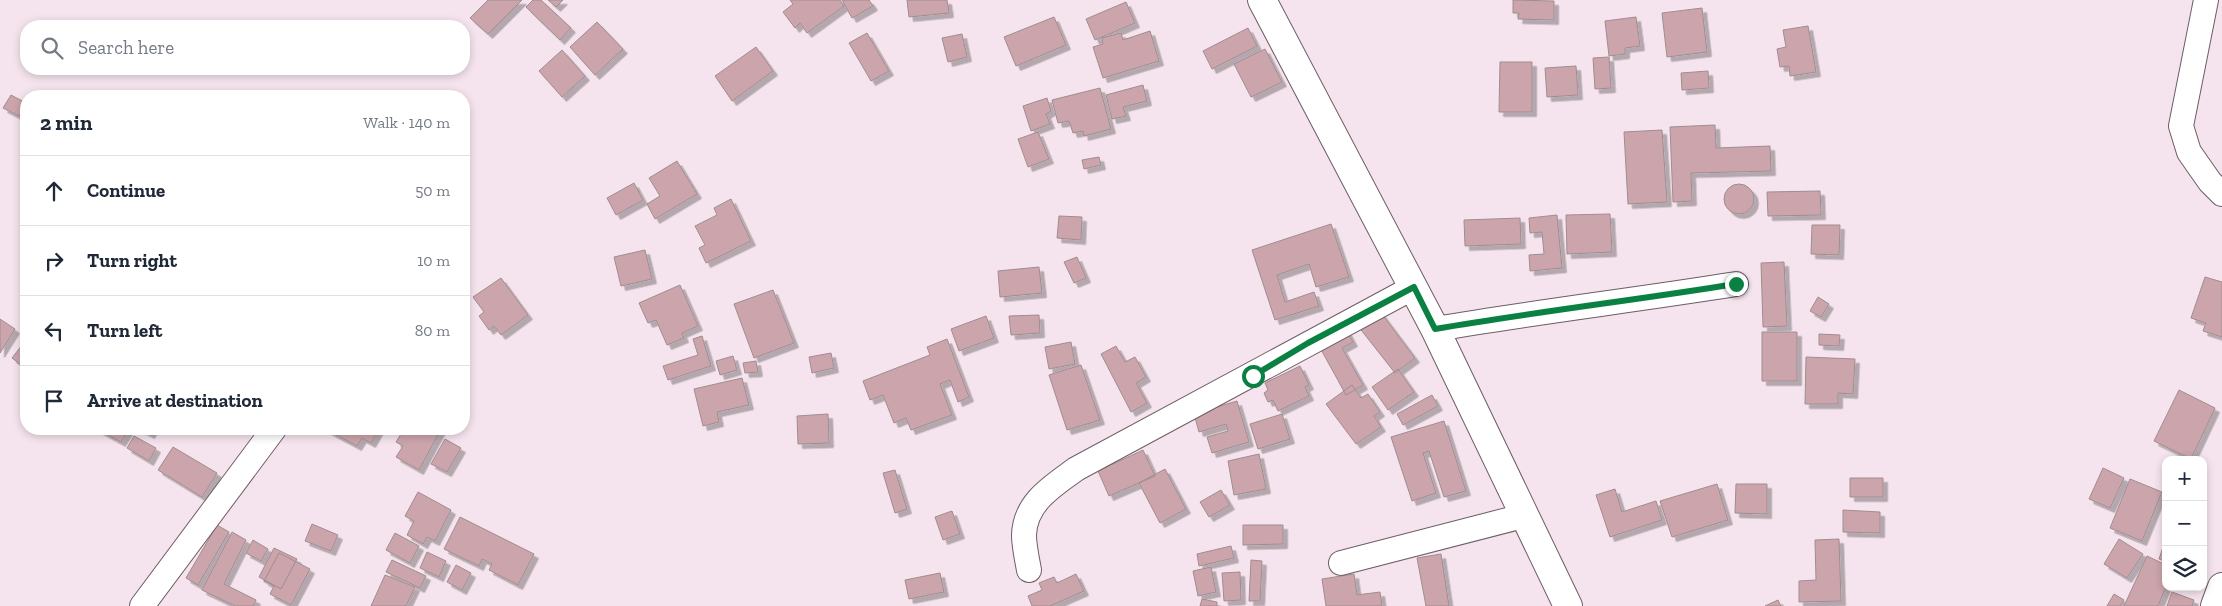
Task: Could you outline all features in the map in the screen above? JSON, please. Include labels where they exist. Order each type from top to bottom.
[{"type":"street","points":[[1262,0],[1414,287],[1568,606]]},
{"type":"street","points":[[2206,0],[2182,126],[2189,152],[2210,182],[2222,194]]},
{"type":"street","points":[[1435,329],[1554,309],[1599,306],[1736,284]]},
{"type":"street","points":[[1029,570],[1024,534],[1028,515],[1041,495],[1076,469],[1414,287]]},
{"type":"street","points":[[142,606],[270,435]]},
{"type":"street","points":[[1342,564],[1523,516]]},
{"type":"street","points":[[2215,606],[2222,587]]},
{"type":"building","points":[[488,0],[522,0],[488,34],[470,18]]},
{"type":"building","points":[[533,0],[541,0],[571,28],[560,40],[526,7]]},
{"type":"building","points":[[548,0],[563,0],[556,7]]},
{"type":"building","points":[[790,0],[840,0],[844,6],[807,33],[800,23],[795,28],[783,12],[793,4]]},
{"type":"building","points":[[842,0],[869,0],[873,6],[852,18]]},
{"type":"building","points":[[907,0],[947,0],[949,13],[909,17]]},
{"type":"building","points":[[1513,0],[1554,1],[1554,20],[1518,19],[1519,13],[1513,13]]},
{"type":"building","points":[[1126,2],[1135,23],[1095,40],[1086,19]]},
{"type":"building","points":[[1702,8],[1707,52],[1667,57],[1662,13]]},
{"type":"building","points":[[1054,17],[1066,45],[1016,66],[1004,37]]},
{"type":"building","points":[[1636,17],[1640,46],[1625,48],[1625,54],[1609,56],[1605,21]]},
{"type":"building","points":[[597,22],[623,49],[595,75],[570,47]]},
{"type":"building","points":[[1808,26],[1816,72],[1790,76],[1789,66],[1780,67],[1777,49],[1786,47],[1783,30]]},
{"type":"building","points":[[1248,28],[1257,46],[1212,69],[1203,51]]},
{"type":"building","points":[[1150,31],[1159,61],[1103,78],[1093,47],[1103,44],[1102,38],[1121,33],[1123,40]]},
{"type":"building","points":[[867,33],[889,71],[871,81],[849,43]]},
{"type":"building","points":[[962,34],[967,57],[948,62],[942,38]]},
{"type":"building","points":[[756,47],[773,71],[732,101],[715,76]]},
{"type":"building","points":[[1265,49],[1282,82],[1251,97],[1234,64]]},
{"type":"building","points":[[562,50],[585,76],[562,97],[539,71]]},
{"type":"building","points":[[1609,57],[1611,88],[1595,89],[1593,58]]},
{"type":"building","points":[[1500,62],[1532,62],[1532,112],[1499,112]]},
{"type":"building","points":[[1576,66],[1578,95],[1547,97],[1545,68]]},
{"type":"building","points":[[1708,71],[1709,88],[1682,90],[1681,73]]},
{"type":"building","points":[[1143,85],[1147,101],[1123,107],[1126,116],[1112,119],[1106,95]]},
{"type":"building","points":[[1100,88],[1111,129],[1084,136],[1083,131],[1073,133],[1069,121],[1058,123],[1052,100]]},
{"type":"building","points":[[11,95],[20,100],[19,116],[3,108]]},
{"type":"building","points":[[1047,98],[1051,111],[1046,114],[1050,124],[1031,131],[1023,106]]},
{"type":"building","points":[[1715,125],[1716,148],[1770,146],[1771,171],[1691,173],[1692,201],[1673,202],[1670,127]]},
{"type":"building","points":[[1662,130],[1667,202],[1628,204],[1624,132]]},
{"type":"building","points":[[1038,132],[1049,159],[1028,167],[1018,139]]},
{"type":"building","points":[[1099,157],[1101,165],[1084,169],[1082,160]]},
{"type":"building","points":[[677,161],[697,194],[655,219],[647,204],[660,196],[649,178]]},
{"type":"building","points":[[634,183],[643,200],[616,215],[607,198]]},
{"type":"building","points":[[1739,184],[1750,188],[1754,199],[1750,210],[1739,214],[1728,210],[1724,199],[1728,188]]},
{"type":"building","points":[[1820,191],[1821,215],[1768,216],[1767,192]]},
{"type":"building","points":[[731,199],[751,241],[706,263],[699,248],[705,245],[695,226],[717,215],[714,208]]},
{"type":"building","points":[[1610,214],[1612,252],[1567,254],[1566,215]]},
{"type":"building","points":[[1557,215],[1562,268],[1530,271],[1529,255],[1544,254],[1542,232],[1530,233],[1529,218]]},
{"type":"building","points":[[1059,216],[1082,217],[1081,240],[1057,238]]},
{"type":"building","points":[[1520,218],[1521,244],[1465,246],[1464,220]]},
{"type":"building","points":[[1331,224],[1349,277],[1316,287],[1309,264],[1277,275],[1285,302],[1314,292],[1319,306],[1275,320],[1252,250]]},
{"type":"building","points":[[1812,225],[1840,225],[1839,255],[1811,254]]},
{"type":"building","points":[[645,250],[652,279],[621,286],[614,257]]},
{"type":"building","points":[[1077,257],[1086,278],[1074,283],[1064,262]]},
{"type":"building","points":[[1784,262],[1787,326],[1763,327],[1761,263]]},
{"type":"building","points":[[1039,267],[1042,293],[1000,297],[998,271]]},
{"type":"building","points":[[2205,277],[2222,282],[2222,337],[2203,331],[2206,323],[2191,318]]},
{"type":"building","points":[[501,278],[528,315],[501,335],[494,326],[489,330],[479,316],[484,312],[473,297]]},
{"type":"building","points":[[680,285],[698,326],[682,333],[684,338],[667,345],[656,320],[648,323],[639,303]]},
{"type":"building","points":[[773,290],[794,343],[754,358],[734,304]]},
{"type":"building","points":[[1818,297],[1829,304],[1821,317],[1810,311]]},
{"type":"building","points":[[1379,310],[1415,358],[1395,373],[1358,326]]},
{"type":"building","points":[[1039,315],[1040,333],[1011,335],[1009,316]]},
{"type":"building","points":[[986,316],[994,338],[959,351],[951,329]]},
{"type":"building","points":[[0,319],[15,329],[0,353]]},
{"type":"building","points":[[1346,329],[1353,342],[1342,348],[1363,385],[1346,395],[1318,344]]},
{"type":"building","points":[[1762,332],[1797,332],[1797,381],[1762,381]]},
{"type":"building","points":[[1819,334],[1840,335],[1839,346],[1819,345]]},
{"type":"building","points":[[702,336],[711,366],[668,380],[663,366],[698,355],[693,339]]},
{"type":"building","points":[[947,339],[969,397],[958,402],[950,380],[940,384],[952,415],[911,430],[906,418],[894,423],[883,395],[870,400],[863,381],[930,355],[927,347]]},
{"type":"building","points":[[1071,342],[1075,364],[1049,369],[1045,347]]},
{"type":"building","points":[[1116,346],[1125,362],[1135,357],[1146,377],[1136,383],[1147,403],[1131,412],[1101,354]]},
{"type":"building","points":[[20,348],[20,364],[12,358]]},
{"type":"building","points":[[831,353],[834,368],[812,373],[809,357]]},
{"type":"building","points":[[733,356],[737,370],[720,375],[716,361]]},
{"type":"building","points":[[1806,357],[1855,359],[1853,394],[1838,393],[1838,404],[1805,404]]},
{"type":"building","points":[[756,361],[758,372],[745,373],[743,363]]},
{"type":"building","points":[[1081,365],[1100,420],[1067,430],[1049,375]]},
{"type":"building","points":[[1300,366],[1309,385],[1305,387],[1309,396],[1278,411],[1273,400],[1268,402],[1264,393],[1268,390],[1265,383]]},
{"type":"building","points":[[1398,369],[1414,392],[1388,410],[1372,387]]},
{"type":"building","points":[[742,378],[749,405],[717,412],[719,422],[703,426],[694,389]]},
{"type":"building","points":[[1352,385],[1361,398],[1368,394],[1380,412],[1374,416],[1381,427],[1356,444],[1326,404]]},
{"type":"building","points":[[2179,390],[2215,408],[2192,456],[2185,456],[2154,441]]},
{"type":"building","points":[[1432,395],[1438,406],[1403,425],[1397,414]]},
{"type":"building","points":[[1237,401],[1249,442],[1212,453],[1207,437],[1228,431],[1226,424],[1199,432],[1194,414]]},
{"type":"building","points":[[828,414],[829,443],[798,444],[797,416]]},
{"type":"building","points":[[1282,414],[1290,439],[1258,449],[1250,424]]},
{"type":"building","points":[[1444,421],[1466,491],[1444,497],[1429,451],[1423,453],[1436,493],[1412,501],[1391,437]]},
{"type":"building","points":[[108,435],[125,435],[121,442]]},
{"type":"building","points":[[336,435],[376,435],[371,443],[362,438],[357,446]]},
{"type":"building","points":[[400,435],[438,435],[419,470],[396,457],[403,446],[396,442]]},
{"type":"building","points":[[134,436],[156,448],[149,461],[127,448]]},
{"type":"building","points":[[445,439],[461,448],[447,472],[431,464]]},
{"type":"building","points":[[173,447],[217,473],[202,497],[158,470]]},
{"type":"building","points":[[1143,450],[1155,476],[1109,496],[1098,471]]},
{"type":"building","points":[[1259,454],[1266,489],[1234,495],[1228,461]]},
{"type":"building","points":[[2103,468],[2124,478],[2110,508],[2089,499]]},
{"type":"building","points":[[1165,469],[1186,509],[1160,523],[1139,483]]},
{"type":"building","points":[[895,470],[907,509],[895,513],[883,473]]},
{"type":"building","points":[[1850,478],[1883,478],[1883,497],[1850,497]]},
{"type":"building","points":[[2130,479],[2162,492],[2142,541],[2110,528]]},
{"type":"building","points":[[1717,484],[1728,520],[1672,537],[1660,501]]},
{"type":"building","points":[[1736,484],[1767,484],[1767,514],[1735,513]]},
{"type":"building","points":[[1615,489],[1622,512],[1656,501],[1662,520],[1610,537],[1596,495]]},
{"type":"building","points":[[1221,490],[1230,505],[1209,517],[1200,502]]},
{"type":"building","points":[[418,492],[451,510],[435,541],[427,537],[423,544],[407,535],[414,521],[405,516]]},
{"type":"building","points":[[1843,510],[1880,512],[1880,533],[1843,532]]},
{"type":"building","points":[[952,511],[960,534],[943,540],[935,517]]},
{"type":"building","points":[[460,517],[534,554],[518,585],[489,570],[492,564],[482,559],[479,566],[444,549]]},
{"type":"building","points":[[312,524],[338,535],[331,551],[305,541]]},
{"type":"building","points":[[217,525],[229,532],[198,585],[186,578]]},
{"type":"building","points":[[1243,525],[1283,525],[1283,544],[1243,545]]},
{"type":"building","points":[[232,532],[246,540],[224,584],[256,600],[253,606],[235,606],[202,590]]},
{"type":"building","points":[[395,533],[419,546],[410,563],[386,550]]},
{"type":"building","points":[[1839,539],[1841,601],[1799,602],[1799,581],[1816,580],[1815,540]]},
{"type":"building","points":[[2119,539],[2143,554],[2127,578],[2104,564]]},
{"type":"building","points":[[253,540],[268,549],[261,561],[246,553]]},
{"type":"building","points":[[1231,546],[1234,558],[1199,566],[1197,554]]},
{"type":"building","points":[[274,548],[297,559],[281,589],[259,577]]},
{"type":"building","points":[[427,552],[446,561],[439,577],[420,568]]},
{"type":"building","points":[[279,553],[310,569],[291,605],[270,594],[274,586],[264,581]]},
{"type":"building","points":[[1441,554],[1449,606],[1426,606],[1417,558]]},
{"type":"building","points":[[2147,556],[2162,563],[2162,591],[2164,591],[2158,606],[2124,606]]},
{"type":"building","points":[[392,560],[426,576],[420,588],[386,572]]},
{"type":"building","points":[[1251,560],[1262,561],[1260,601],[1249,601]]},
{"type":"building","points":[[456,565],[471,573],[462,590],[447,582]]},
{"type":"building","points":[[1211,567],[1216,592],[1198,596],[1193,571]]},
{"type":"building","points":[[1240,572],[1241,600],[1224,601],[1222,573]]},
{"type":"building","points":[[940,573],[944,592],[909,599],[905,580]]},
{"type":"building","points":[[1076,574],[1084,591],[1050,606],[1032,606],[1028,596],[1042,590],[1039,583],[1054,577],[1057,583]]},
{"type":"building","points":[[1354,574],[1357,595],[1380,592],[1382,606],[1326,606],[1322,579]]},
{"type":"building","points":[[385,575],[415,587],[406,606],[371,606]]},
{"type":"building","points":[[2172,592],[2194,600],[2192,606],[2167,606]]},
{"type":"building","points":[[2114,594],[2124,600],[2120,606],[2107,606]]},
{"type":"building","points":[[1202,599],[1217,602],[1217,606],[1200,606]]},
{"type":"building","points":[[1778,600],[1781,606],[1765,606]]},
{"type":"route","points":[[1253,376],[1308,343],[1414,287],[1435,329],[1554,309],[1599,306],[1736,284]]}]
